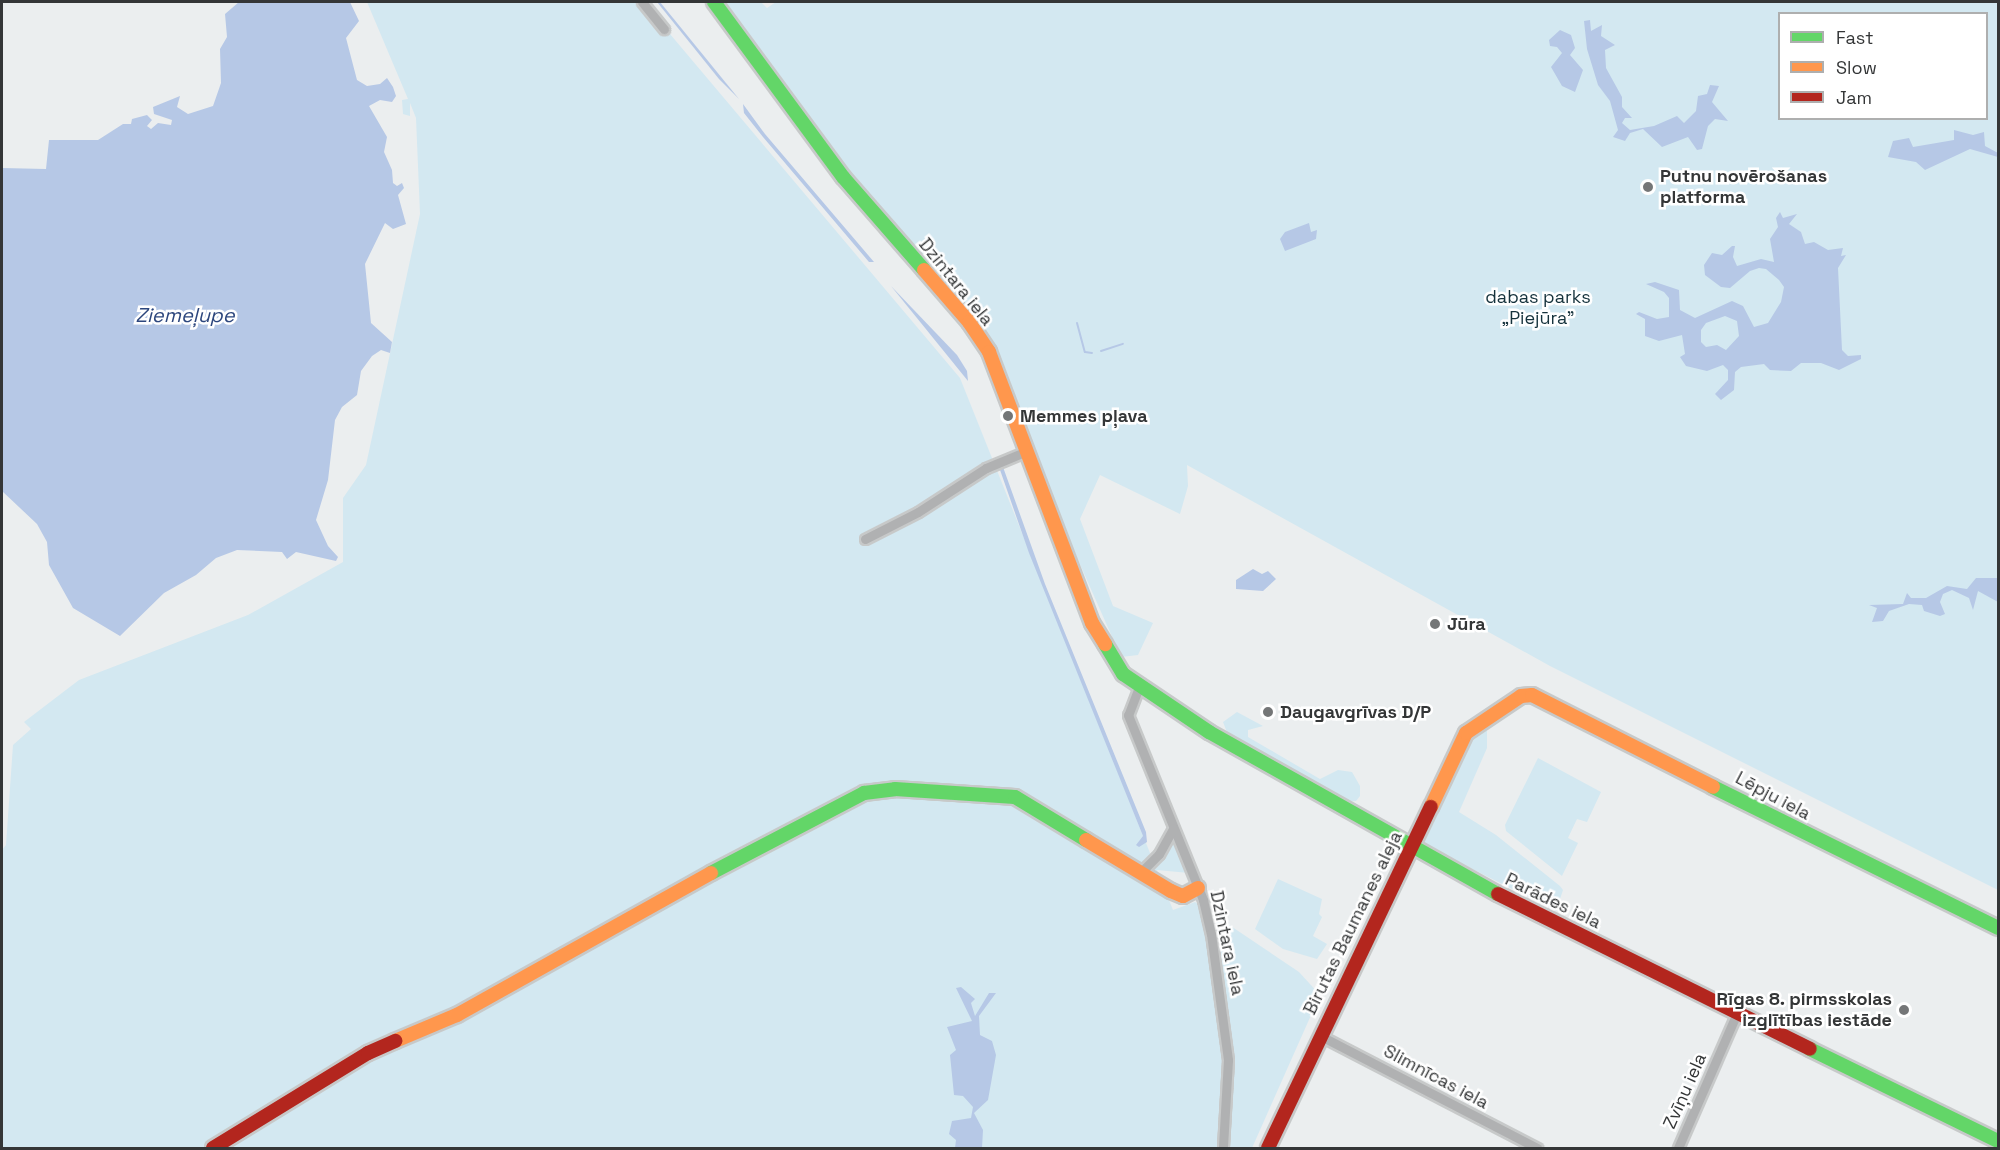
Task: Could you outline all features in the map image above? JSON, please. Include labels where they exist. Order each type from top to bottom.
[{"type":"street","points":[[642,2],[664,29]]},
{"type":"street","name":"Dzintara iela","points":[[714,2],[843,177],[969,322],[989,352],[1092,623],[1111,660]]},
{"type":"street","points":[[865,539],[918,512],[986,468],[1027,451]]},
{"type":"street","name":"Parādes iela","points":[[1111,660],[1139,687],[1410,848],[1998,1142]]},
{"type":"street","name":"Dzintara iela","points":[[1139,687],[1128,715],[1198,888],[1211,934],[1228,1060],[1223,1149]]},
{"type":"street","name":"Birutas Baumanes aleja","points":[[1268,1149],[1319,1035],[1466,733],[1521,696],[1532,695]]},
{"type":"street","name":"Lēpju iela","points":[[1532,695],[1875,870],[1998,928]]},
{"type":"street","points":[[213,1149],[369,1053],[457,1015],[780,834],[864,793],[895,789],[1015,797],[1183,896],[1198,888]]},
{"type":"street","points":[[1141,872],[1159,854],[1173,829]]},
{"type":"street","name":"Zvīņu iela","points":[[1678,1149],[1737,1013]]},
{"type":"street","name":"Slimnīcas iela","points":[[1319,1035],[1538,1149]]},
{"type":"green space","points":[[367,2],[643,2],[960,378],[1156,868],[1175,841],[1189,873],[1157,870],[1173,910],[1195,902],[1299,972],[1320,995],[1252,1148],[2,1148],[2,850],[6,845],[13,745],[31,729],[24,722],[79,680],[248,615],[343,562],[343,498],[366,465],[420,214],[416,118],[410,103],[410,116],[403,114],[402,100],[408,99]]},
{"type":"green space","name":"dabas parks „Piejūra”","points":[[723,2],[761,2],[767,8],[776,2],[1998,2],[1998,890],[1550,666],[1187,465],[1188,486],[1180,514],[1100,475],[1080,519],[1113,606],[1153,623],[1138,655],[1121,657],[1067,535],[1002,360],[979,323],[847,172]]},
{"type":"green space","points":[[1237,712],[1263,726],[1248,730],[1248,737],[1320,779],[1338,770],[1352,772],[1360,786],[1360,796],[1356,801],[1342,802],[1228,735],[1223,722]]},
{"type":"green space","points":[[1480,730],[1487,731],[1487,748],[1459,812],[1496,835],[1560,886],[1563,890],[1556,911],[1417,841],[1472,733]]},
{"type":"green space","points":[[1538,758],[1601,792],[1587,822],[1577,819],[1568,838],[1578,843],[1562,876],[1506,831],[1505,825]]},
{"type":"green space","points":[[1278,879],[1322,899],[1319,914],[1322,917],[1313,936],[1327,944],[1317,959],[1283,949],[1255,929]]},
{"type":"water","name":"Ziemeļupe","points":[[239,2],[350,2],[359,21],[346,38],[357,80],[367,86],[380,84],[387,78],[393,87],[396,96],[392,102],[380,100],[369,106],[387,137],[384,152],[392,170],[393,183],[397,186],[402,183],[404,188],[398,195],[406,224],[393,229],[385,223],[365,264],[371,323],[392,342],[390,353],[381,350],[372,356],[361,371],[357,395],[342,407],[335,420],[328,480],[316,520],[328,546],[338,557],[336,561],[296,552],[287,559],[282,552],[237,550],[216,558],[196,575],[164,593],[120,636],[73,608],[49,565],[47,542],[37,524],[2,491],[2,168],[46,169],[49,140],[98,140],[123,124],[131,124],[132,119],[147,115],[152,120],[147,126],[151,129],[158,123],[171,125],[172,120],[154,114],[153,107],[180,96],[177,107],[188,114],[213,106],[221,83],[220,49],[227,37],[225,14]]},
{"type":"water","points":[[657,2],[660,2],[739,99],[719,79]]},
{"type":"water","points":[[1590,20],[1591,31],[1602,25],[1601,36],[1615,45],[1605,50],[1606,68],[1622,97],[1622,107],[1632,118],[1625,118],[1622,123],[1630,130],[1654,126],[1677,116],[1684,123],[1696,111],[1698,96],[1707,94],[1710,85],[1719,86],[1712,102],[1728,121],[1715,119],[1708,126],[1702,149],[1697,150],[1688,137],[1662,147],[1643,129],[1630,133],[1625,141],[1613,137],[1618,130],[1610,101],[1598,85],[1587,49],[1584,21]]},
{"type":"water","points":[[1560,30],[1571,35],[1575,48],[1570,55],[1583,70],[1575,92],[1562,86],[1551,67],[1562,53],[1557,47],[1550,46],[1549,40]]},
{"type":"water","points":[[743,104],[765,134],[874,262],[869,262],[763,137],[744,113]]},
{"type":"water","points":[[1954,130],[1973,135],[1984,132],[1985,146],[1998,153],[1998,157],[1970,149],[1925,170],[1916,162],[1888,157],[1893,141],[1909,138],[1913,147],[1954,140]]},
{"type":"water","points":[[1780,212],[1783,218],[1797,214],[1789,224],[1801,232],[1805,244],[1814,242],[1828,250],[1843,248],[1841,256],[1846,255],[1838,268],[1842,350],[1848,356],[1861,355],[1861,359],[1839,370],[1821,363],[1801,363],[1791,371],[1770,370],[1764,364],[1741,367],[1735,372],[1734,390],[1721,400],[1715,394],[1728,380],[1728,370],[1723,365],[1707,371],[1686,366],[1680,357],[1685,354],[1682,335],[1659,341],[1645,336],[1645,319],[1636,314],[1639,312],[1657,319],[1669,317],[1669,298],[1664,292],[1646,284],[1655,282],[1679,290],[1680,310],[1695,318],[1732,301],[1743,306],[1754,327],[1768,323],[1781,302],[1784,287],[1779,280],[1766,269],[1759,268],[1750,271],[1730,288],[1721,287],[1705,275],[1704,265],[1712,253],[1722,255],[1732,246],[1735,246],[1733,257],[1737,266],[1761,259],[1774,262],[1770,239],[1778,227],[1776,218]],"holes":[[[1725,316],[1737,321],[1739,336],[1726,350],[1717,345],[1706,347],[1701,342],[1701,330],[1706,323]]]},
{"type":"water","points":[[1309,223],[1311,232],[1317,230],[1316,239],[1285,251],[1280,239],[1285,232]]},
{"type":"water","points":[[891,286],[957,355],[967,371],[968,381]]},
{"type":"water","points":[[999,467],[1003,467],[1045,584],[1146,832],[1147,842],[1139,847],[1136,845],[1143,836],[1029,553]]},
{"type":"water","points":[[1253,569],[1262,574],[1268,571],[1276,579],[1263,591],[1236,589],[1236,580]]},
{"type":"water","points":[[1976,578],[1998,578],[1998,602],[1978,591],[1973,610],[1969,598],[1952,590],[1943,594],[1940,602],[1945,614],[1940,616],[1924,611],[1922,605],[1909,604],[1889,611],[1883,621],[1872,622],[1877,608],[1869,605],[1903,604],[1907,593],[1911,598],[1926,598],[1947,586],[1967,589]]},
{"type":"water","points":[[961,987],[975,999],[971,1003],[975,1016],[989,993],[996,993],[979,1016],[980,1035],[992,1041],[996,1055],[988,1100],[974,1113],[983,1130],[982,1148],[955,1148],[956,1140],[949,1134],[952,1121],[971,1118],[973,1107],[963,1096],[954,1095],[950,1055],[956,1050],[947,1027],[972,1021],[956,988]]},
{"type":"waterway","points":[[1077,323],[1085,352],[1092,353]]},
{"type":"waterway","points":[[1101,351],[1123,344]]},
{"type":"traffic: fast","points":[[714,2],[843,177],[924,270]]},
{"type":"traffic: fast","points":[[1105,644],[1123,674],[1209,732],[1498,894]]},
{"type":"traffic: fast","points":[[1713,787],[1998,928]]},
{"type":"traffic: fast","points":[[711,873],[864,793],[895,789],[1015,797],[1086,840]]},
{"type":"traffic: fast","points":[[1810,1049],[1998,1141]]},
{"type":"traffic: slow","points":[[924,270],[969,322],[989,352],[1092,623],[1105,644]]},
{"type":"traffic: slow","points":[[1431,807],[1466,733],[1521,696],[1532,695],[1713,787]]},
{"type":"traffic: slow","points":[[1086,840],[1171,891],[1183,896],[1198,888]]},
{"type":"traffic: slow","points":[[395,1041],[457,1015],[711,873]]},
{"type":"traffic: jam","points":[[1268,1148],[1431,807]]},
{"type":"traffic: jam","points":[[1498,894],[1810,1049]]},
{"type":"traffic: jam","points":[[213,1148],[368,1053],[395,1041]]},
{"type":"place","name":"Putnu novērošanas platforma","points":[[1648,187]]},
{"type":"place","name":"Memmes pļava","points":[[1008,416]]},
{"type":"place","name":"Jūra","points":[[1435,624]]},
{"type":"place","name":"Daugavgrīvas D/P","points":[[1268,712]]},
{"type":"place","name":"Rīgas 8. pirmsskolas izglītības iestāde","points":[[1904,1010]]}]
